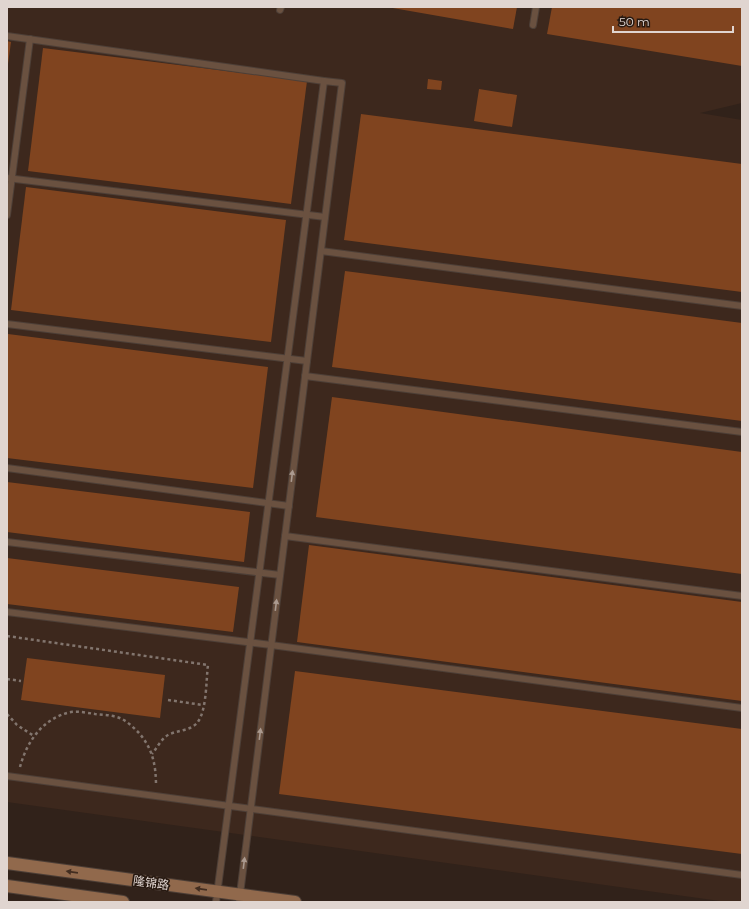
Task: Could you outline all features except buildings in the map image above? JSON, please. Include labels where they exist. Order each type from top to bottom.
[{"type":"main road","name":"隆锦路","points":[[7,863],[216,897],[295,902]]},
{"type":"main road","name":"隆锦路","points":[[7,886],[123,902]]},
{"type":"lane","points":[[533,25],[536,7]]},
{"type":"lane","points":[[7,36],[342,83],[239,898]]},
{"type":"lane","points":[[7,215],[9,179],[30,39]]},
{"type":"lane","points":[[216,897],[324,81]]},
{"type":"lane","points":[[9,179],[325,217]]},
{"type":"lane","points":[[321,251],[742,306]]},
{"type":"lane","points":[[7,324],[307,361]]},
{"type":"lane","points":[[305,376],[742,432]]},
{"type":"lane","points":[[7,468],[288,506]]},
{"type":"lane","points":[[285,536],[742,596]]},
{"type":"lane","points":[[7,542],[280,575]]},
{"type":"lane","points":[[7,612],[271,645],[742,708]]},
{"type":"lane","points":[[7,776],[742,875]]},
{"type":"path","points":[[7,636],[208,665],[203,705],[200,717],[196,724],[168,735],[163,739],[152,754]]},
{"type":"path","points":[[7,679],[21,681]]},
{"type":"path","points":[[168,700],[203,705]]},
{"type":"path","points":[[18,777],[24,753],[34,736],[41,728],[56,717],[72,712],[114,716],[124,720],[135,728],[145,740],[152,754],[156,770],[155,796]]},
{"type":"path","points":[[7,714],[17,725],[34,736]]},
{"type":"shaded area","points":[[7,7],[742,7],[742,103],[700,113],[742,120],[742,902],[727,902],[7,802]]}]
